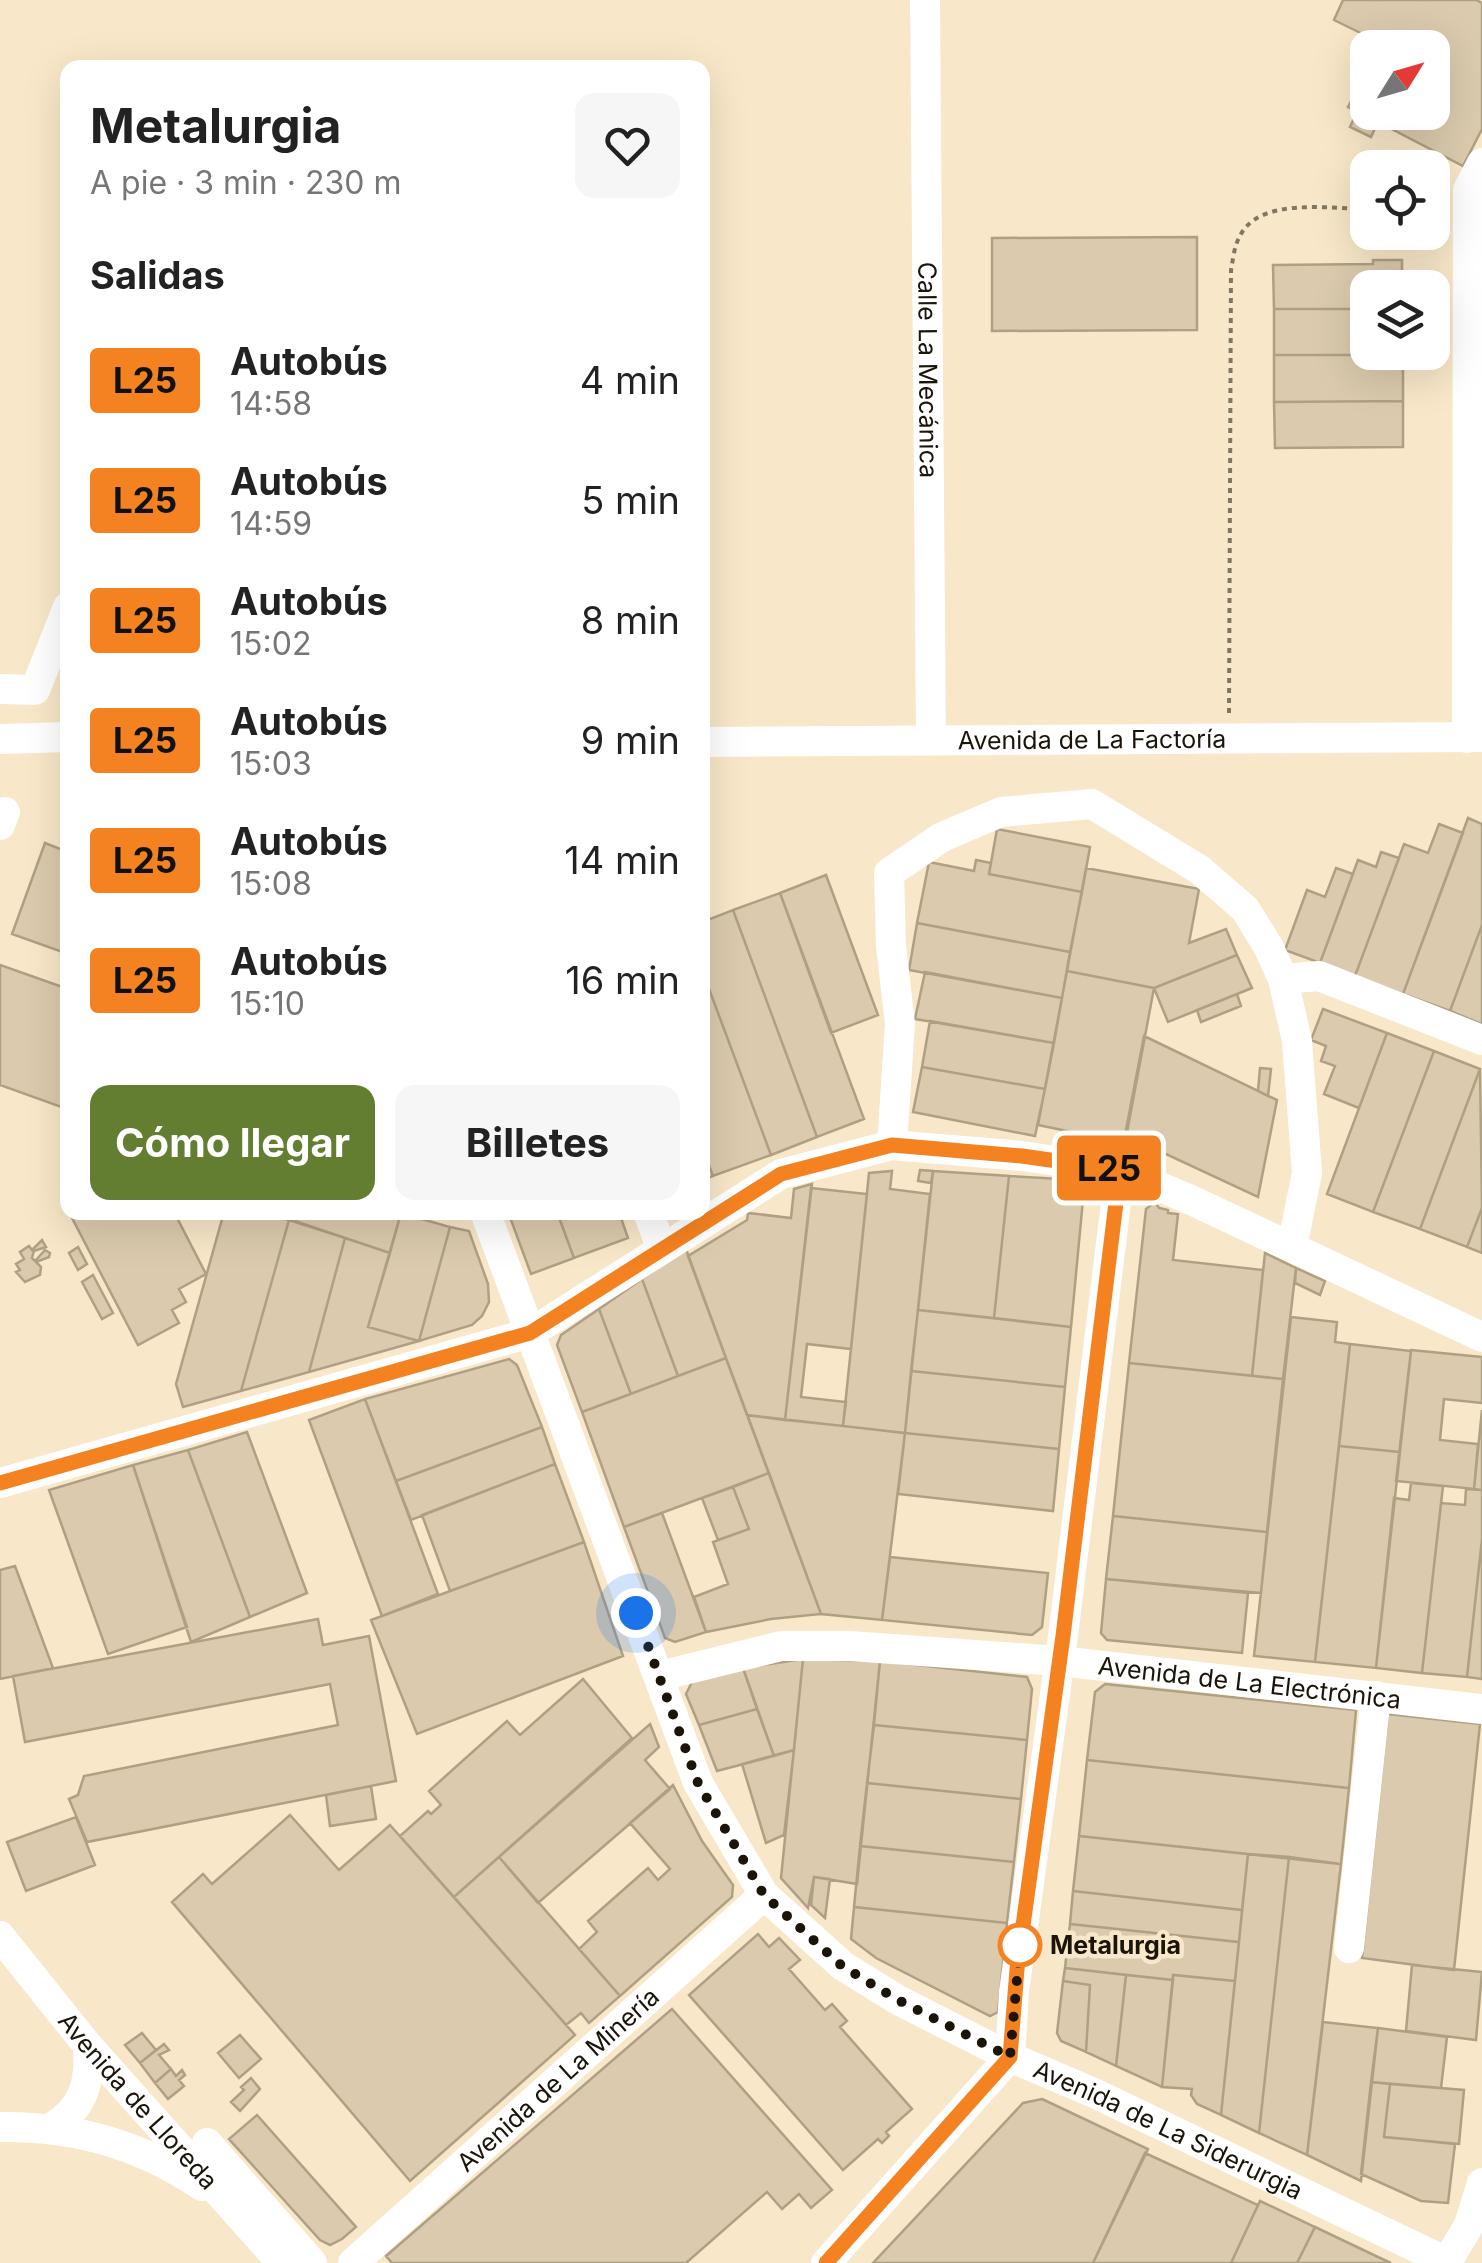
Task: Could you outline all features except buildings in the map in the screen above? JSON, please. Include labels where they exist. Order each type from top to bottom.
[{"type":"street","name":"Calle La Mecánica","points":[[925,0],[932,740]]},
{"type":"street","points":[[1475,738],[1468,190],[1482,163]]},
{"type":"street","points":[[0,689],[35,690],[60,628]]},
{"type":"street","points":[[0,739],[60,737]]},
{"type":"street","name":"Avenida de La Factoría","points":[[710,742],[1475,738]]},
{"type":"street","points":[[892,1145],[900,1024],[891,946],[890,873],[942,837],[1002,812],[1092,804],[1200,870],[1245,909],[1283,979],[1297,1040],[1306,1173],[1292,1247]]},
{"type":"street","points":[[1283,979],[1318,976],[1482,1040]]},
{"type":"street","points":[[710,1217],[781,1174],[892,1145],[1022,1156],[1120,1170],[1482,1337]]},
{"type":"street","points":[[826,2263],[1010,2057],[1016,1977],[1060,1661],[1120,1170]]},
{"type":"street","name":"Avenida de La Siderurgia","points":[[488,1220],[698,1783],[764,1895],[842,1966],[898,2000],[1010,2057],[1094,2093],[1448,2262]]},
{"type":"street","points":[[651,1220],[661,1247]]},
{"type":"street","points":[[0,1483],[530,1333],[705,1220]]},
{"type":"street","name":"Avenida de La Electrónica","points":[[660,1676],[781,1646],[850,1646],[1060,1661],[1482,1709]]},
{"type":"street","points":[[1349,1948],[1376,1696]]},
{"type":"street","name":"Avenida de La Minería","points":[[353,2263],[764,1895]]},
{"type":"street","name":"Avenida de Lloreda","points":[[0,1936],[88,2046],[282,2263]]},
{"type":"street","points":[[50,2128],[69,2117],[86,2092],[88,2046]]},
{"type":"street","points":[[0,2128],[79,2132],[133,2148],[186,2176],[237,2211]]},
{"type":"street","name":"Avenida de Lloreda","points":[[208,2143],[312,2263]]},
{"type":"street","points":[[1448,2262],[1469,2225],[1482,2183]]},
{"type":"path","points":[[1228,739],[1231,270],[1238,239],[1247,225],[1263,214],[1350,209]]},
{"type":"bus line","name":"L25","points":[[710,1216],[781,1174],[892,1145],[1022,1156],[1120,1170],[1063,1636],[1014,1992],[1010,2057],[826,2263]]},
{"type":"bus line","name":"L25","points":[[0,1483],[530,1333],[703,1220]]},
{"type":"place","name":"Metalurgia","points":[[1020,1945]]},
{"type":"route","points":[[636,1613],[698,1783],[764,1895],[842,1966],[898,2000],[1010,2057],[1020,1945]]}]
